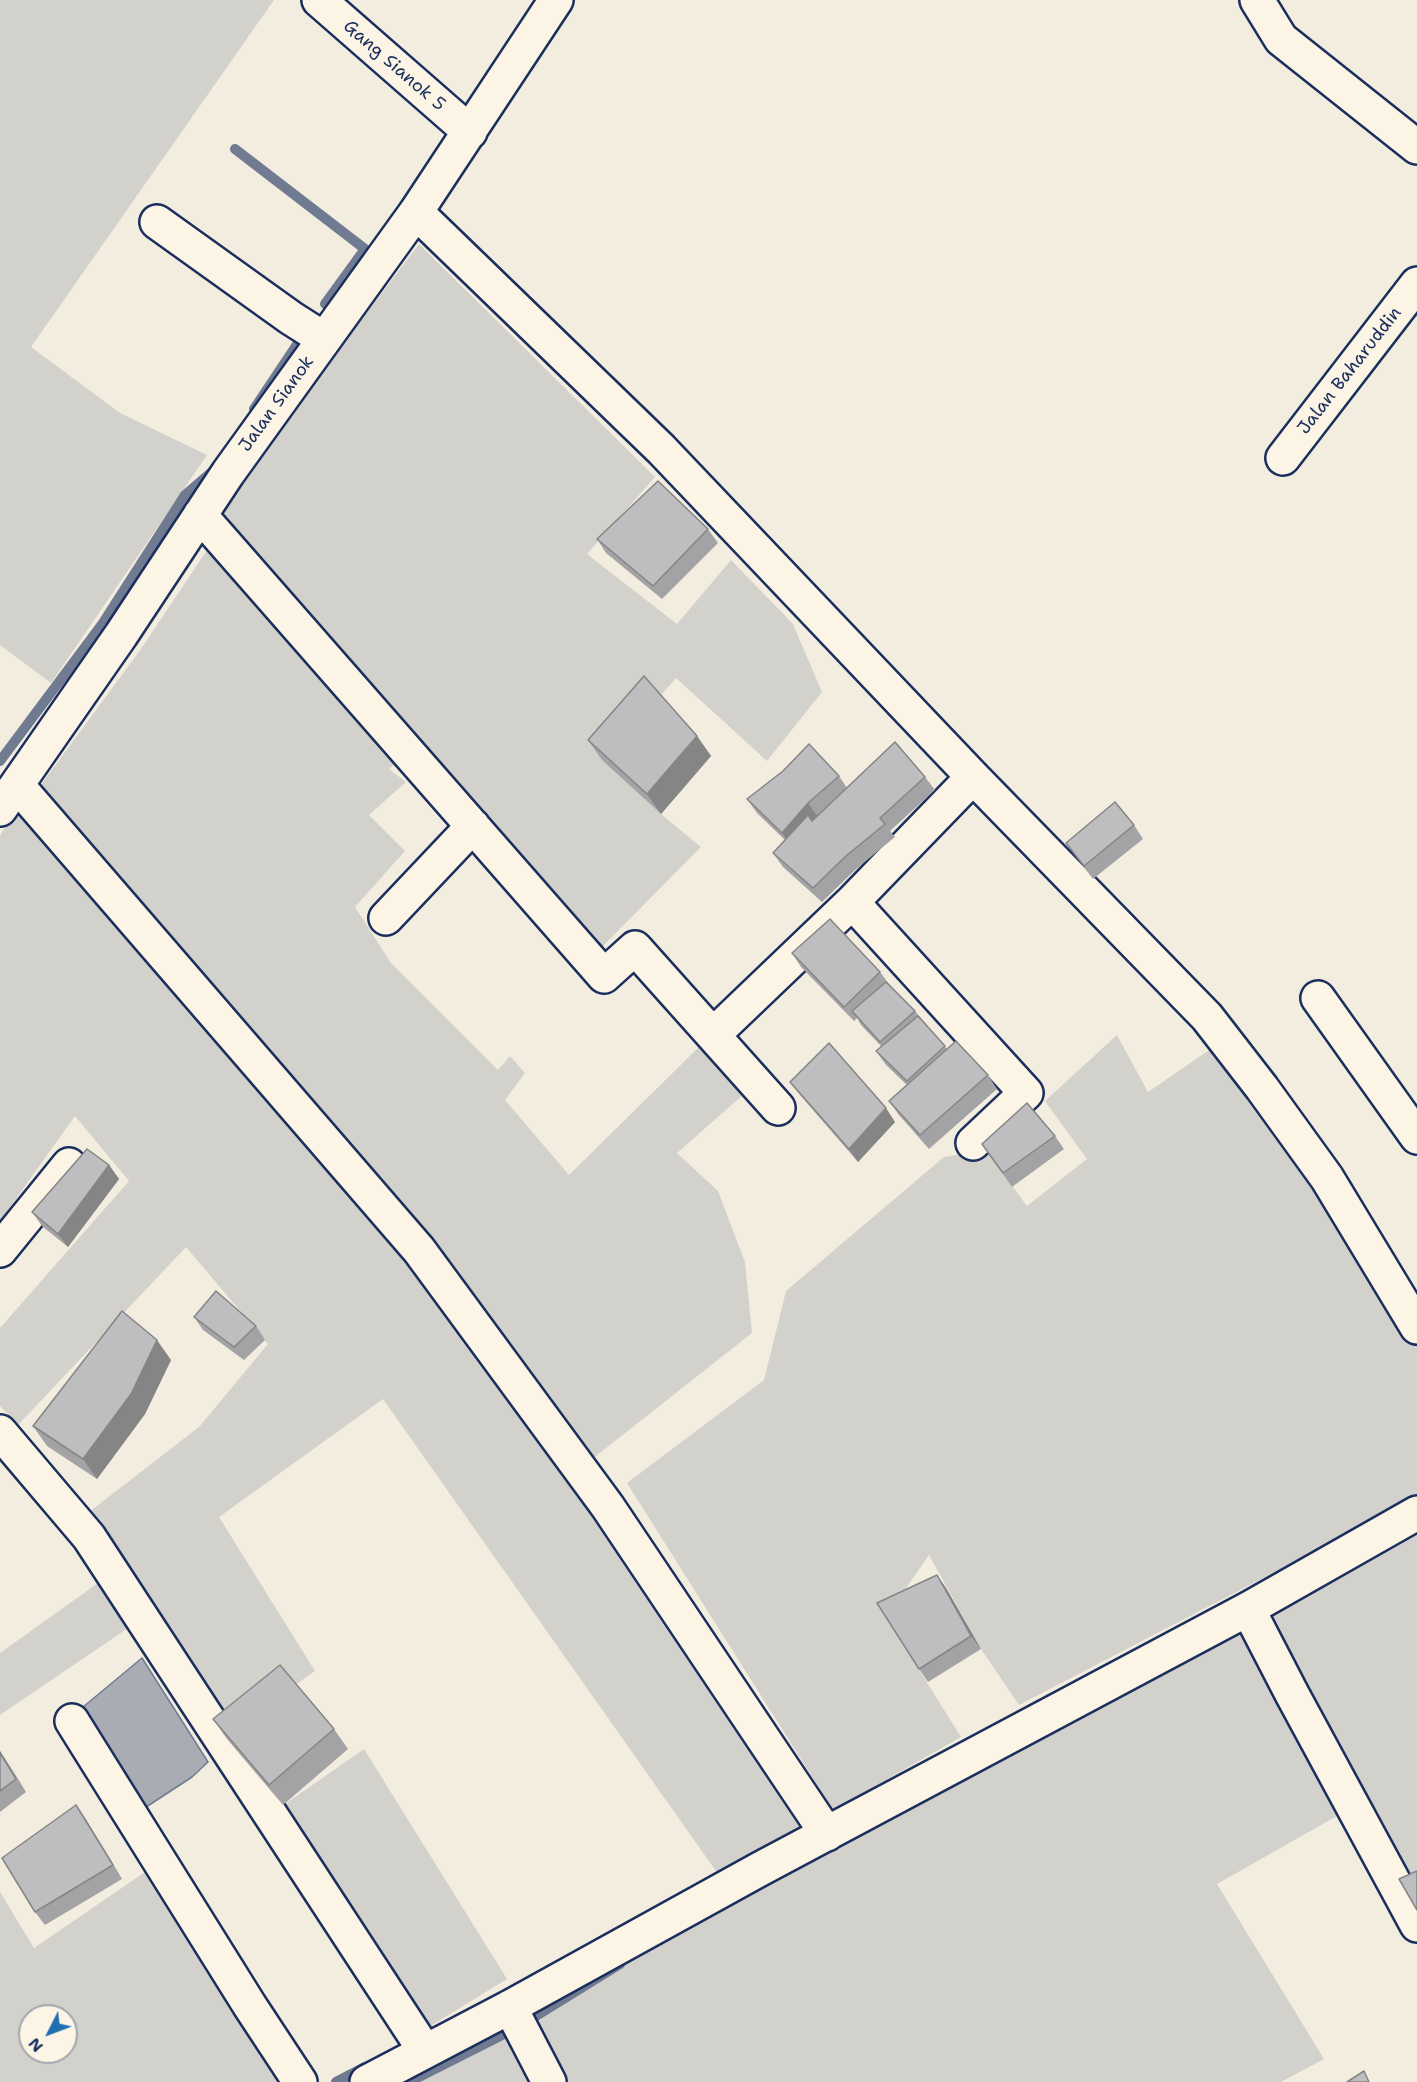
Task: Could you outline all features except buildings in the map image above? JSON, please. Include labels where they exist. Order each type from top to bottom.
[{"type":"street","name":"Gang Sianok 5","points":[[319,0],[470,132]]},
{"type":"street","name":"Jalan Sianok","points":[[9,797],[121,635],[200,515],[416,212],[556,0]]},
{"type":"street","points":[[1257,0],[1281,39],[1417,147]]},
{"type":"street","points":[[416,212],[661,449],[973,777],[1207,1017],[1327,1178],[1417,1327]]},
{"type":"street","points":[[157,222],[324,339]]},
{"type":"street","name":"Jalan Baharuddin","points":[[1283,458],[1417,284]]},
{"type":"street","points":[[200,515],[604,976],[634,948],[778,1108]]},
{"type":"street","points":[[712,1035],[852,902],[973,777]]},
{"type":"street","points":[[9,797],[419,1250],[608,1507],[827,1834]]},
{"type":"street","points":[[386,918],[473,826]]},
{"type":"street","points":[[852,902],[1026,1093],[973,1143]]},
{"type":"street","points":[[1318,998],[1417,1137]]},
{"type":"street","points":[[0,1250],[69,1165]]},
{"type":"street","points":[[0,1432],[89,1537],[425,2051]]},
{"type":"street","points":[[367,2082],[1248,1609],[1417,1513]]},
{"type":"street","points":[[1248,1609],[1417,1925]]},
{"type":"street","points":[[72,1721],[300,2082]]},
{"type":"street","points":[[510,2007],[549,2082]]},
{"type":"shaded area","points":[[0,0],[274,0],[31,347],[120,413],[207,455],[51,683],[0,645]]},
{"type":"shaded area","points":[[419,244],[655,477],[587,554],[677,624],[731,560],[793,624],[822,692],[767,761],[676,678],[603,760],[661,814],[701,847],[598,951],[214,514]]},
{"type":"shaded area","points":[[211,544],[401,758],[389,769],[406,782],[369,815],[405,851],[355,907],[391,963],[498,1070],[510,1056],[525,1073],[505,1100],[569,1175],[703,1043],[744,1094],[677,1153],[718,1191],[745,1262],[752,1333],[587,1463],[37,790],[141,649]]},
{"type":"shaded area","points":[[18,804],[199,1006],[424,1282],[615,1542],[806,1824],[718,1874],[383,1399],[219,1517],[315,1671],[227,1733],[84,1516],[199,1427],[268,1344],[186,1247],[18,1425],[0,1406],[0,1328],[129,1181],[75,1116],[0,1221],[0,836]]},
{"type":"shaded area","points":[[1117,1035],[1148,1092],[1218,1044],[1417,1340],[1417,1498],[1019,1705],[981,1649],[929,1555],[886,1617],[961,1737],[833,1810],[627,1483],[764,1380],[786,1291],[944,1157],[986,1150],[1027,1206],[1087,1159],[1045,1101]]},
{"type":"shaded area","points":[[1417,1530],[1417,1898],[1259,1614]]},
{"type":"shaded area","points":[[105,1578],[134,1624],[0,1715],[0,1653]]},
{"type":"shaded area","points":[[1242,1624],[1344,1812],[1217,1884],[1324,2059],[1281,2082],[566,2082],[531,2019],[791,1862]]},
{"type":"shaded area","points":[[142,1658],[208,1762],[192,1777],[137,1813],[77,1712]]},
{"type":"shaded area","points":[[364,1749],[507,1979],[421,2032],[275,1811]]},
{"type":"shaded area","points":[[148,1870],[284,2082],[0,2082],[0,1892],[34,1948]]},
{"type":"shaded area","points":[[510,2031],[537,2082],[409,2082]]},
{"type":"waterway","points":[[235,149],[365,249],[325,304]]},
{"type":"waterway","points":[[254,409],[304,334]]},
{"type":"waterway","points":[[0,761],[103,623],[185,495],[214,470]]},
{"type":"waterway","points":[[535,2027],[531,2019],[620,1964]]},
{"type":"waterway","points":[[409,2082],[510,2031]]},
{"type":"waterway","points":[[336,2082],[365,2067]]}]
